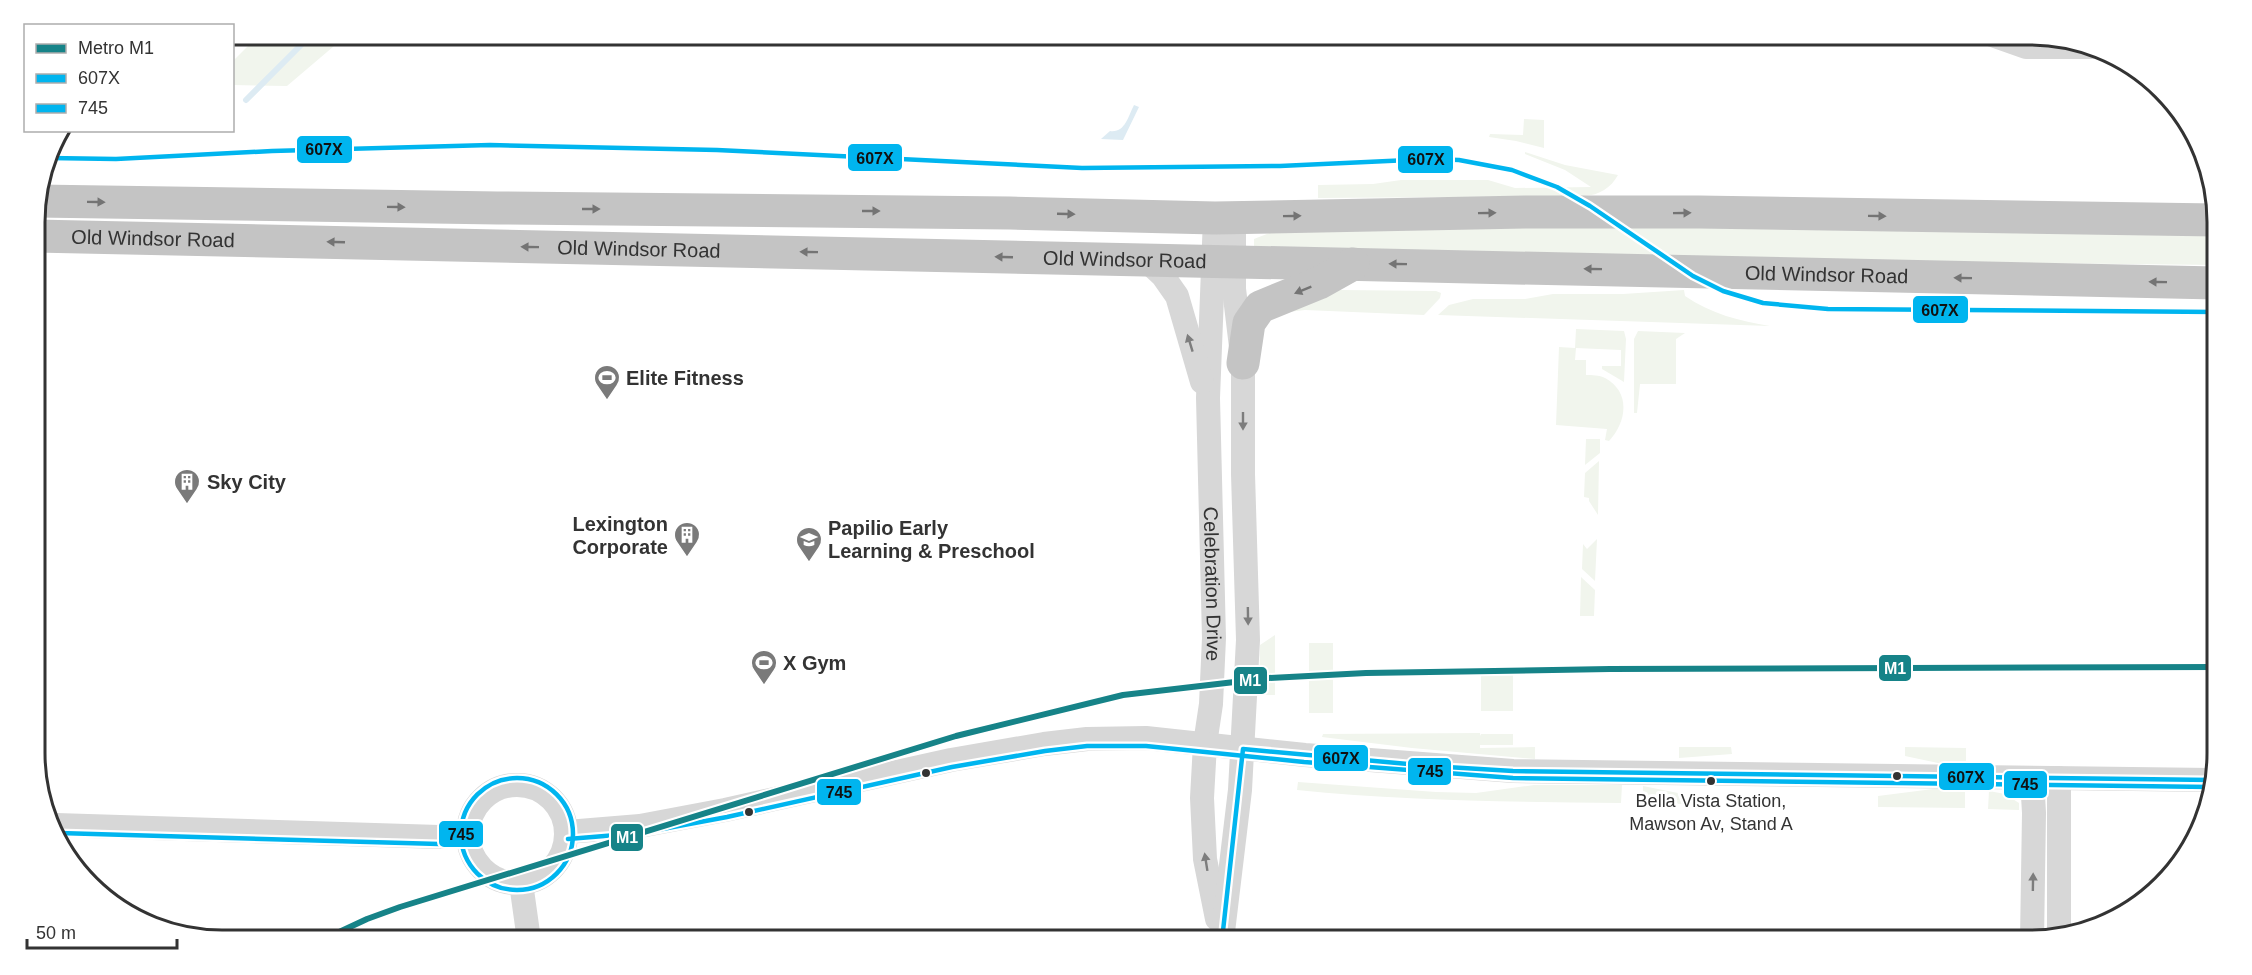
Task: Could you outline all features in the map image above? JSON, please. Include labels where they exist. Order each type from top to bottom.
[{"type":"highway","name":"Old Windsor Road","points":[[47,201],[1224,217],[1526,212],[1699,212],[2207,220]]},
{"type":"highway","name":"Old Windsor Road","points":[[45,236],[2207,283]]},
{"type":"highway","points":[[1243,363],[1249,323],[1260,307],[1319,283],[1355,263]]},
{"type":"street","points":[[2021,45],[2057,47]]},
{"type":"street","points":[[1224,217],[1224,261]]},
{"type":"street","points":[[1147,261],[1163,276],[1178,296],[1189,340],[1208,398]]},
{"type":"street","name":"Celebration Drive","points":[[1223,930],[1243,749],[1248,640],[1243,474],[1243,363],[1234,289],[1224,261]]},
{"type":"street","name":"Celebration Drive","points":[[1220,930],[1205,858],[1202,798],[1205,744],[1211,704],[1214,615],[1208,398],[1224,261]]},
{"type":"street","points":[[567,832],[640,826],[933,764],[1044,744],[1087,739],[1146,738],[1419,765],[1513,771],[2205,780]]},
{"type":"street","points":[[2032,778],[2034,813],[2032,930]]},
{"type":"street","points":[[2059,778],[2059,927]]},
{"type":"street","points":[[513,784],[530,786],[546,794],[558,807],[567,832],[560,858],[550,870],[536,879],[521,883],[504,881],[477,863],[470,848],[468,835],[475,810],[487,796],[500,787],[513,784]]},
{"type":"street","points":[[60,825],[439,837],[468,835]]},
{"type":"street","points":[[521,883],[528,930]]},
{"type":"shaded area","points":[[249,45],[335,45],[287,86],[234,85],[234,60]]},
{"type":"shaded area","points":[[1134,105],[1139,107],[1123,140],[1101,139],[1110,131],[1123,127]]},
{"type":"shaded area","points":[[1524,119],[1544,120],[1544,148],[1489,137],[1490,134],[1523,135]]},
{"type":"shaded area","points":[[1525,152],[1565,165],[1618,175],[1604,190],[1585,196],[1318,198],[1318,185],[1373,184],[1401,180],[1488,180],[1515,188],[1591,187],[1565,170],[1525,154]]},
{"type":"shaded area","points":[[1330,224],[2207,233],[2207,265],[1860,261],[1254,247],[1254,239],[1272,232]]},
{"type":"shaded area","points":[[1340,290],[1436,291],[1441,293],[1440,298],[1424,315],[1305,310],[1272,314],[1317,294]]},
{"type":"shaded area","points":[[1684,290],[1685,296],[1715,312],[1770,326],[1438,315],[1449,305],[1473,299],[1525,299],[1553,294],[1623,294]]},
{"type":"shaded area","points":[[1576,329],[1624,331],[1626,339],[1624,382],[1602,369],[1602,366],[1621,366],[1621,350],[1576,348],[1575,360],[1586,360],[1586,375],[1605,378],[1619,391],[1622,399],[1624,408],[1620,425],[1609,441],[1605,440],[1607,429],[1556,425],[1559,347],[1575,348]]},
{"type":"shaded area","points":[[1638,331],[1685,333],[1676,339],[1676,384],[1640,384],[1637,413],[1634,413],[1634,339]]},
{"type":"shaded area","points":[[1586,439],[1600,439],[1600,453],[1585,465]]},
{"type":"shaded area","points":[[1599,461],[1598,515],[1589,498],[1584,497],[1585,473]]},
{"type":"shaded area","points":[[1597,539],[1595,581],[1582,569],[1583,544],[1587,549]]},
{"type":"shaded area","points":[[1581,577],[1595,590],[1594,616],[1580,616]]},
{"type":"shaded area","points":[[1275,635],[1275,695],[1259,695],[1260,645]]},
{"type":"shaded area","points":[[1309,643],[1333,643],[1333,713],[1309,713]]},
{"type":"shaded area","points":[[1513,673],[1513,711],[1481,711],[1481,674]]},
{"type":"shaded area","points":[[1480,733],[1480,736],[1481,734],[1513,734],[1513,745],[1480,745],[1480,748],[1535,747],[1535,759],[1322,737],[1323,734]]},
{"type":"shaded area","points":[[1679,747],[1731,747],[1732,754],[1679,758]]},
{"type":"shaded area","points":[[1905,747],[1966,748],[1966,765],[1938,763],[1905,756]]},
{"type":"shaded area","points":[[1298,782],[1476,793],[1534,785],[1622,785],[1621,803],[1378,797],[1297,790]]},
{"type":"shaded area","points":[[1643,786],[1683,794],[1683,804],[1643,803]]},
{"type":"shaded area","points":[[1933,789],[1965,789],[1965,808],[1878,807],[1878,796]]},
{"type":"shaded area","points":[[1989,791],[2005,794],[2019,803],[2019,810],[1988,809]]},
{"type":"waterway","points":[[246,100],[301,45]]},
{"type":"metro line","name":"M1","points":[[343,930],[400,907],[956,736],[1123,695],[1269,678],[1366,673],[1610,669],[2207,667]]},
{"type":"transit line","name":"607X","points":[[57,158],[116,159],[272,151],[490,145],[717,150],[1082,168],[1280,166],[1431,159],[1459,160],[1512,170],[1557,187],[1590,206],[1693,276],[1723,291],[1763,303],[1828,309],[2207,312]]},
{"type":"transit line","name":"745","points":[[568,839],[641,833],[727,817],[952,767],[1087,746],[1146,746],[1304,762],[1513,778],[2204,787]]},
{"type":"transit line","name":"607X","points":[[1223,930],[1243,749],[1513,771],[2205,780]]},
{"type":"transit line","name":"745","points":[[517,778],[538,782],[557,794],[569,813],[573,834],[569,855],[557,874],[538,886],[517,890],[496,886],[477,874],[465,855],[461,834],[465,813],[477,794],[496,782],[517,778]]},
{"type":"transit line","name":"745","points":[[64,833],[439,844],[469,842]]},
{"type":"place","name":"Elite Fitness","points":[[607,401]]},
{"type":"place","name":"Sky City","points":[[187,505]]},
{"type":"place","name":"Lexington Corporate","points":[[687,558]]},
{"type":"place","name":"Papilio Early Learning & Preschool","points":[[809,563]]},
{"type":"place","name":"X Gym","points":[[764,686]]},
{"type":"place","name":"Bella Vista Station, Mawson Av, Stand A","points":[[1711,781]]}]
